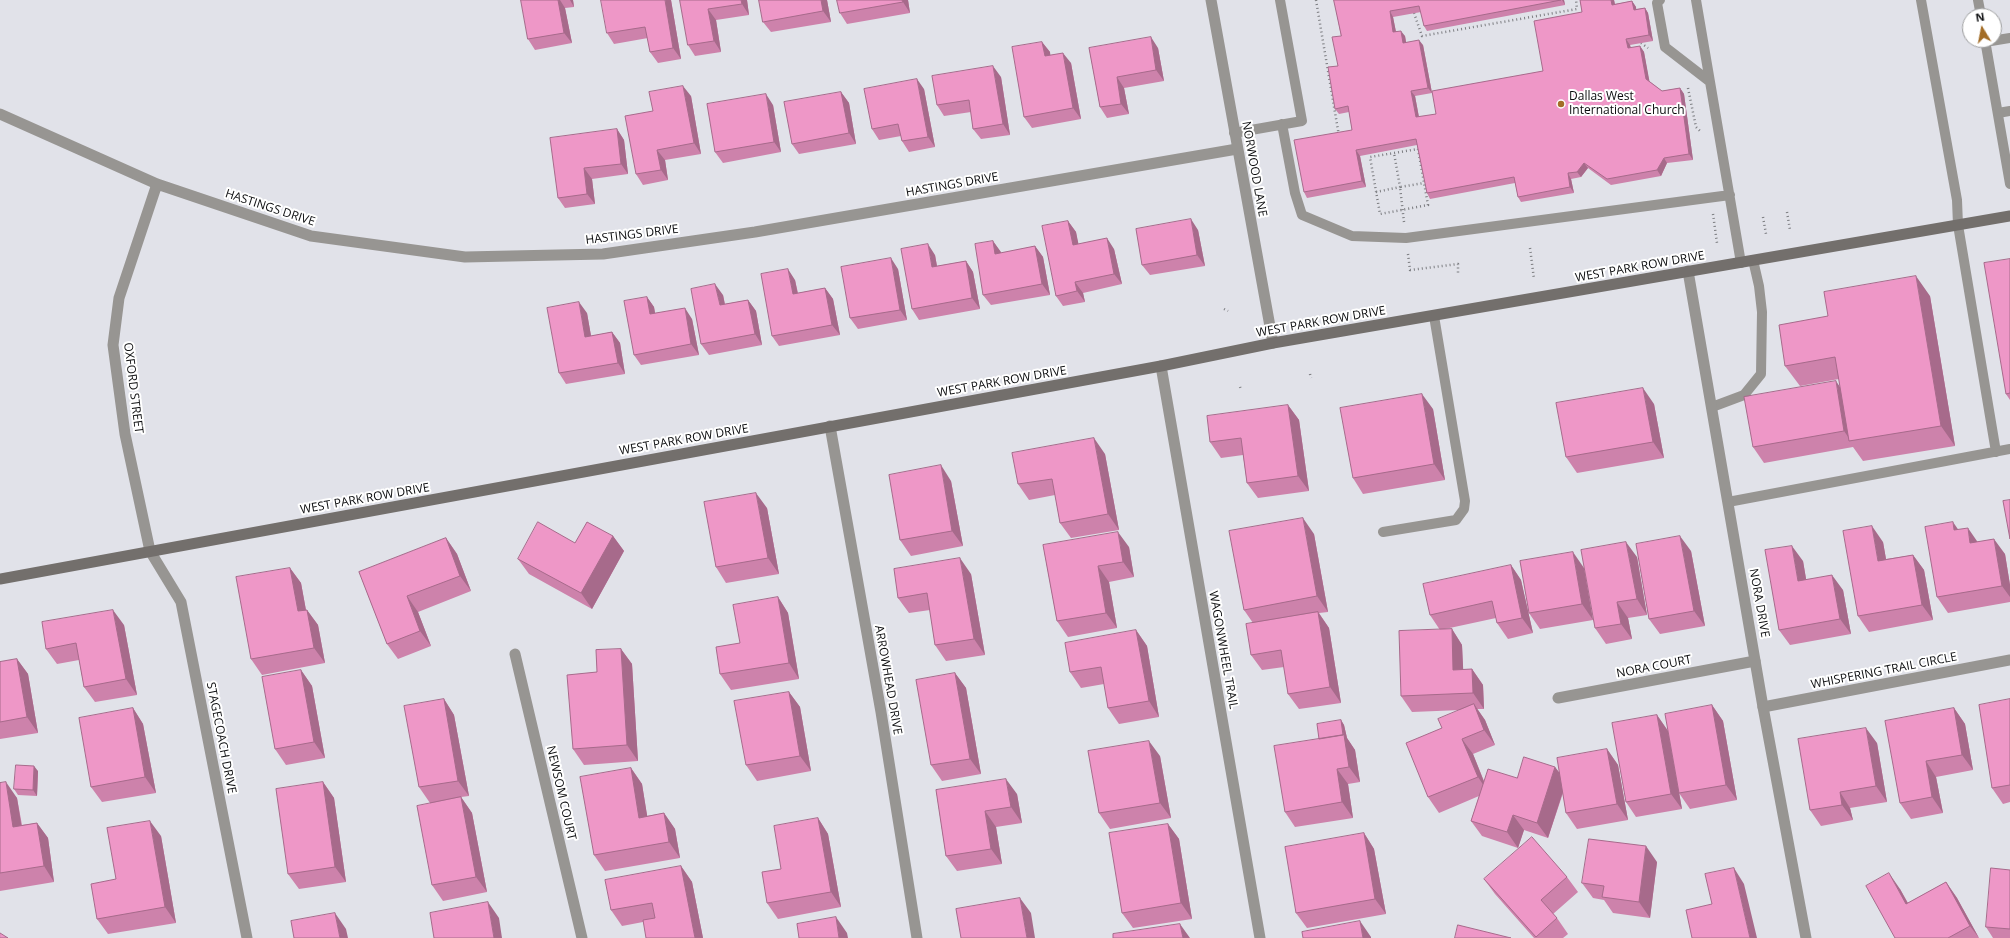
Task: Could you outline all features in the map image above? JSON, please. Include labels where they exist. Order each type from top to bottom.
[{"type":"main road","name":"WEST PARK ROW DRIVE","points":[[0,579],[1161,366],[1273,343],[2010,216]]},
{"type":"street","name":"NORWOOD LANE","points":[[1211,0],[1273,343]]},
{"type":"street","name":"HASTINGS DRIVE","points":[[0,114],[157,184],[311,236],[465,257],[602,254],[755,232],[1237,149]]},
{"type":"street","name":"OXFORD STREET","points":[[150,551],[125,434],[113,345],[118,298],[157,184]]},
{"type":"street","name":"NORA DRIVE","points":[[1688,271],[1763,707],[1806,938]]},
{"type":"street","name":"WAGONWHEEL TRAIL","points":[[1161,366],[1260,938]]},
{"type":"street","name":"ARROWHEAD DRIVE","points":[[830,426],[881,712],[917,938]]},
{"type":"street","name":"STAGECOACH DRIVE","points":[[150,551],[181,602],[248,938]]},
{"type":"street","name":"NEWSOM COURT","points":[[515,654],[582,938]]},
{"type":"street","name":"WHISPERING TRAIL CIRCLE","points":[[1763,707],[2010,660]]},
{"type":"street","name":"NORA COURT","points":[[1558,698],[1755,661]]},
{"type":"lane","points":[[1234,133],[1302,121],[1280,0]]},
{"type":"lane","points":[[1660,0],[1657,3],[1665,47],[1710,80]]},
{"type":"lane","points":[[1696,0],[1741,262]]},
{"type":"lane","points":[[1921,0],[1957,200],[1958,225],[1996,452]]},
{"type":"lane","points":[[1986,48],[2010,184]]},
{"type":"lane","points":[[1998,113],[2010,111]]},
{"type":"lane","points":[[1282,124],[1295,193],[1302,215],[1352,236],[1406,238],[1730,195]]},
{"type":"lane","points":[[1712,407],[1744,395],[1761,374],[1762,312],[1759,286],[1753,260]]},
{"type":"lane","points":[[1383,532],[1456,520],[1464,510],[1465,501],[1434,316]]},
{"type":"lane","points":[[1728,502],[2010,450]]},
{"type":"path","points":[[1316,0],[1339,138]]},
{"type":"path","points":[[1414,13],[1422,36],[1577,9],[1576,0]]},
{"type":"path","points":[[1641,43],[1652,52]]},
{"type":"path","points":[[1686,84],[1689,90],[1696,127],[1701,132],[1702,139]]},
{"type":"path","points":[[1418,149],[1424,183],[1428,205],[1380,214],[1370,157],[1418,149]]},
{"type":"path","points":[[1394,153],[1404,210]]},
{"type":"path","points":[[1376,192],[1424,183]]},
{"type":"path","points":[[1711,198],[1717,243]]},
{"type":"path","points":[[1787,212],[1790,230]]},
{"type":"path","points":[[1763,217],[1766,234]]},
{"type":"path","points":[[1530,248],[1536,298]]},
{"type":"path","points":[[1224,309],[1228,311]]},
{"type":"path","points":[[1310,374],[1311,378]]},
{"type":"building","points":[[521,0],[558,0],[564,33],[528,39]]},
{"type":"building","points":[[601,0],[665,0],[673,48],[650,52],[645,27],[607,33]]},
{"type":"building","points":[[680,0],[741,0],[742,4],[708,9],[714,41],[688,45]]},
{"type":"building","points":[[759,0],[821,0],[823,11],[763,22]]},
{"type":"building","points":[[837,0],[902,0],[903,2],[840,13]]},
{"type":"building","name":"Dallas West International Church","points":[[1334,0],[1561,0],[1424,26],[1419,6],[1390,11],[1393,32],[1401,31],[1403,43],[1419,40],[1428,88],[1411,91],[1416,117],[1436,114],[1432,91],[1543,71],[1534,21],[1582,12],[1580,0],[1611,0],[1612,5],[1632,1],[1634,10],[1645,8],[1649,35],[1626,39],[1628,48],[1640,46],[1646,79],[1662,91],[1680,88],[1689,154],[1664,158],[1657,170],[1607,179],[1584,163],[1577,172],[1568,173],[1570,187],[1518,197],[1514,177],[1427,193],[1416,139],[1356,150],[1362,181],[1304,192],[1294,140],[1352,130],[1348,106],[1335,109],[1328,67],[1338,66],[1332,37],[1341,36]]},
{"type":"building","points":[[1151,37],[1156,70],[1117,77],[1121,104],[1100,107],[1089,48]]},
{"type":"building","points":[[1042,42],[1045,56],[1063,53],[1073,108],[1024,117],[1012,47]]},
{"type":"building","points":[[993,66],[1003,124],[973,129],[969,100],[937,105],[932,76]]},
{"type":"building","points":[[917,79],[928,137],[902,141],[898,124],[872,129],[864,89]]},
{"type":"building","points":[[683,86],[694,143],[657,150],[661,170],[636,174],[625,116],[653,111],[649,92]]},
{"type":"building","points":[[841,92],[849,133],[792,144],[784,102]]},
{"type":"building","points":[[766,94],[774,142],[715,152],[707,104]]},
{"type":"building","points":[[617,129],[621,164],[584,168],[587,194],[558,198],[550,138]]},
{"type":"building","points":[[1191,219],[1197,255],[1142,265],[1136,229]]},
{"type":"building","points":[[1068,221],[1073,245],[1107,238],[1114,274],[1075,282],[1077,291],[1056,296],[1042,226]]},
{"type":"building","points":[[993,241],[995,254],[1035,246],[1042,284],[983,295],[975,244]]},
{"type":"building","points":[[928,244],[932,267],[966,261],[972,298],[912,309],[901,249]]},
{"type":"building","points":[[891,258],[900,310],[850,318],[841,267]]},
{"type":"building","points":[[2010,259],[2010,393],[2006,394],[1984,263]]},
{"type":"building","points":[[788,269],[793,294],[825,288],[832,325],[772,336],[761,274]]},
{"type":"building","points":[[1916,276],[1941,426],[1849,441],[1835,357],[1785,366],[1779,325],[1828,316],[1824,292]]},
{"type":"building","points":[[715,284],[720,305],[748,300],[755,334],[701,344],[691,289]]},
{"type":"building","points":[[647,297],[650,314],[685,308],[691,344],[634,355],[624,301]]},
{"type":"building","points":[[579,302],[585,337],[612,332],[618,363],[559,373],[547,308]]},
{"type":"building","points":[[1836,381],[1844,431],[1753,447],[1744,397]]},
{"type":"building","points":[[1643,388],[1653,442],[1566,457],[1556,403]]},
{"type":"building","points":[[1422,394],[1434,464],[1353,478],[1340,408]]},
{"type":"building","points":[[1288,405],[1298,476],[1247,483],[1241,438],[1210,442],[1207,416]]},
{"type":"building","points":[[1094,438],[1108,514],[1060,523],[1052,479],[1018,484],[1012,453]]},
{"type":"building","points":[[941,465],[952,531],[900,540],[889,475]]},
{"type":"building","points":[[756,493],[768,558],[716,567],[704,502]]},
{"type":"building","points":[[2010,500],[2010,539],[2003,501]]},
{"type":"building","points":[[1303,518],[1317,596],[1244,610],[1229,531]]},
{"type":"building","points":[[538,522],[575,543],[587,522],[613,536],[581,593],[518,559]]},
{"type":"building","points":[[1953,522],[1954,530],[1968,528],[1970,543],[1994,539],[2002,586],[1937,597],[1925,527]]},
{"type":"building","points":[[1872,526],[1878,561],[1913,555],[1922,605],[1858,616],[1843,531]]},
{"type":"building","points":[[1118,532],[1123,562],[1098,566],[1106,613],[1057,621],[1043,545]]},
{"type":"building","points":[[1680,536],[1694,611],[1649,619],[1636,544]]},
{"type":"building","points":[[446,538],[460,576],[407,596],[420,631],[387,644],[359,572]]},
{"type":"building","points":[[1626,542],[1637,599],[1617,602],[1621,624],[1595,628],[1581,550]]},
{"type":"building","points":[[1792,546],[1798,581],[1832,575],[1840,619],[1779,630],[1765,550]]},
{"type":"building","points":[[1573,552],[1582,604],[1529,613],[1520,561]]},
{"type":"building","points":[[960,558],[974,639],[935,645],[927,593],[898,598],[894,569]]},
{"type":"building","points":[[1511,565],[1522,618],[1497,623],[1492,601],[1430,615],[1423,584]]},
{"type":"building","points":[[290,568],[298,611],[307,610],[314,648],[251,659],[236,577]]},
{"type":"building","points":[[778,597],[789,663],[720,674],[716,647],[740,643],[733,605]]},
{"type":"building","points":[[113,610],[126,679],[84,687],[76,643],[46,649],[42,622]]},
{"type":"building","points":[[1318,612],[1330,687],[1288,694],[1281,650],[1251,655],[1246,624]]},
{"type":"building","points":[[1452,629],[1453,670],[1472,669],[1473,693],[1401,696],[1399,631]]},
{"type":"building","points":[[1136,630],[1149,701],[1108,708],[1101,667],[1070,672],[1065,643]]},
{"type":"building","points":[[621,649],[627,745],[573,749],[567,675],[597,672],[596,650]]},
{"type":"building","points":[[17,659],[27,717],[0,722],[0,662]]},
{"type":"building","points":[[301,670],[314,742],[275,749],[262,677]]},
{"type":"building","points":[[955,673],[970,759],[931,765],[916,680]]},
{"type":"building","points":[[789,692],[800,756],[746,765],[734,701]]},
{"type":"building","points":[[444,699],[458,781],[419,787],[404,706]]},
{"type":"building","points":[[2010,699],[2010,785],[1992,788],[1979,705]]},
{"type":"building","points":[[1474,704],[1484,730],[1462,739],[1478,777],[1428,797],[1406,743],[1442,728],[1438,719]]},
{"type":"building","points":[[1712,705],[1726,785],[1679,793],[1665,714]]},
{"type":"building","points":[[133,708],[145,777],[91,787],[79,718]]},
{"type":"building","points":[[1954,708],[1962,755],[1926,761],[1932,797],[1900,803],[1885,721]]},
{"type":"building","points":[[1657,715],[1671,794],[1626,802],[1612,723]]},
{"type":"building","points":[[1341,720],[1343,735],[1319,739],[1317,724]]},
{"type":"building","points":[[1866,728],[1876,786],[1840,792],[1842,805],[1810,810],[1798,739]]},
{"type":"building","points":[[1344,735],[1349,767],[1337,769],[1342,802],[1285,812],[1274,746]]},
{"type":"building","points":[[1149,741],[1160,803],[1099,813],[1088,751]]},
{"type":"building","points":[[1607,749],[1617,804],[1566,813],[1557,758]]},
{"type":"building","points":[[1524,757],[1555,767],[1537,823],[1513,815],[1507,832],[1471,821],[1488,769],[1517,778]]},
{"type":"building","points":[[16,765],[34,766],[33,790],[14,789]]},
{"type":"building","points":[[631,768],[639,818],[664,813],[669,842],[594,855],[580,777]]},
{"type":"building","points":[[1006,779],[1011,807],[985,811],[991,849],[946,856],[936,790]]},
{"type":"building","points":[[6,782],[13,827],[37,823],[44,866],[0,873],[0,783]]},
{"type":"building","points":[[323,782],[335,867],[288,874],[276,789]]},
{"type":"building","points":[[461,797],[476,877],[432,885],[417,806]]},
{"type":"building","points":[[818,818],[831,892],[767,903],[762,872],[781,869],[774,826]]},
{"type":"building","points":[[150,821],[165,907],[97,919],[91,884],[116,879],[107,828]]},
{"type":"building","points":[[1168,824],[1181,903],[1122,913],[1109,833]]},
{"type":"building","points":[[1364,833],[1375,899],[1296,913],[1285,847]]},
{"type":"building","points":[[1532,837],[1567,877],[1541,900],[1557,918],[1536,937],[1484,879]]},
{"type":"building","points":[[1589,839],[1646,846],[1639,902],[1602,897],[1604,886],[1582,883]]},
{"type":"building","points":[[681,866],[695,938],[646,938],[643,920],[655,918],[652,903],[611,910],[605,880]]},
{"type":"building","points":[[1734,868],[1750,938],[1692,938],[1686,910],[1712,904],[1705,874]]},
{"type":"building","points":[[1991,868],[2010,870],[2010,929],[1986,927]]},
{"type":"building","points":[[1889,873],[1906,904],[1946,882],[1970,926],[1948,938],[1895,938],[1866,886]]},
{"type":"building","points":[[1020,898],[1027,938],[961,938],[956,909]]},
{"type":"building","points":[[488,902],[494,938],[434,938],[430,913]]},
{"type":"building","points":[[335,913],[340,938],[294,938],[291,921]]},
{"type":"building","points":[[836,917],[839,938],[799,938],[797,924]]},
{"type":"building","points":[[1360,921],[1363,938],[1303,938],[1302,932]]},
{"type":"building","points":[[1180,924],[1183,938],[1113,938],[1113,934]]},
{"type":"building","points":[[1458,925],[1511,938],[1455,938]]},
{"type":"building","points":[[0,933],[8,938],[0,938]]},
{"type":"place","name":"Dallas West International Church","points":[[1561,104]]}]
